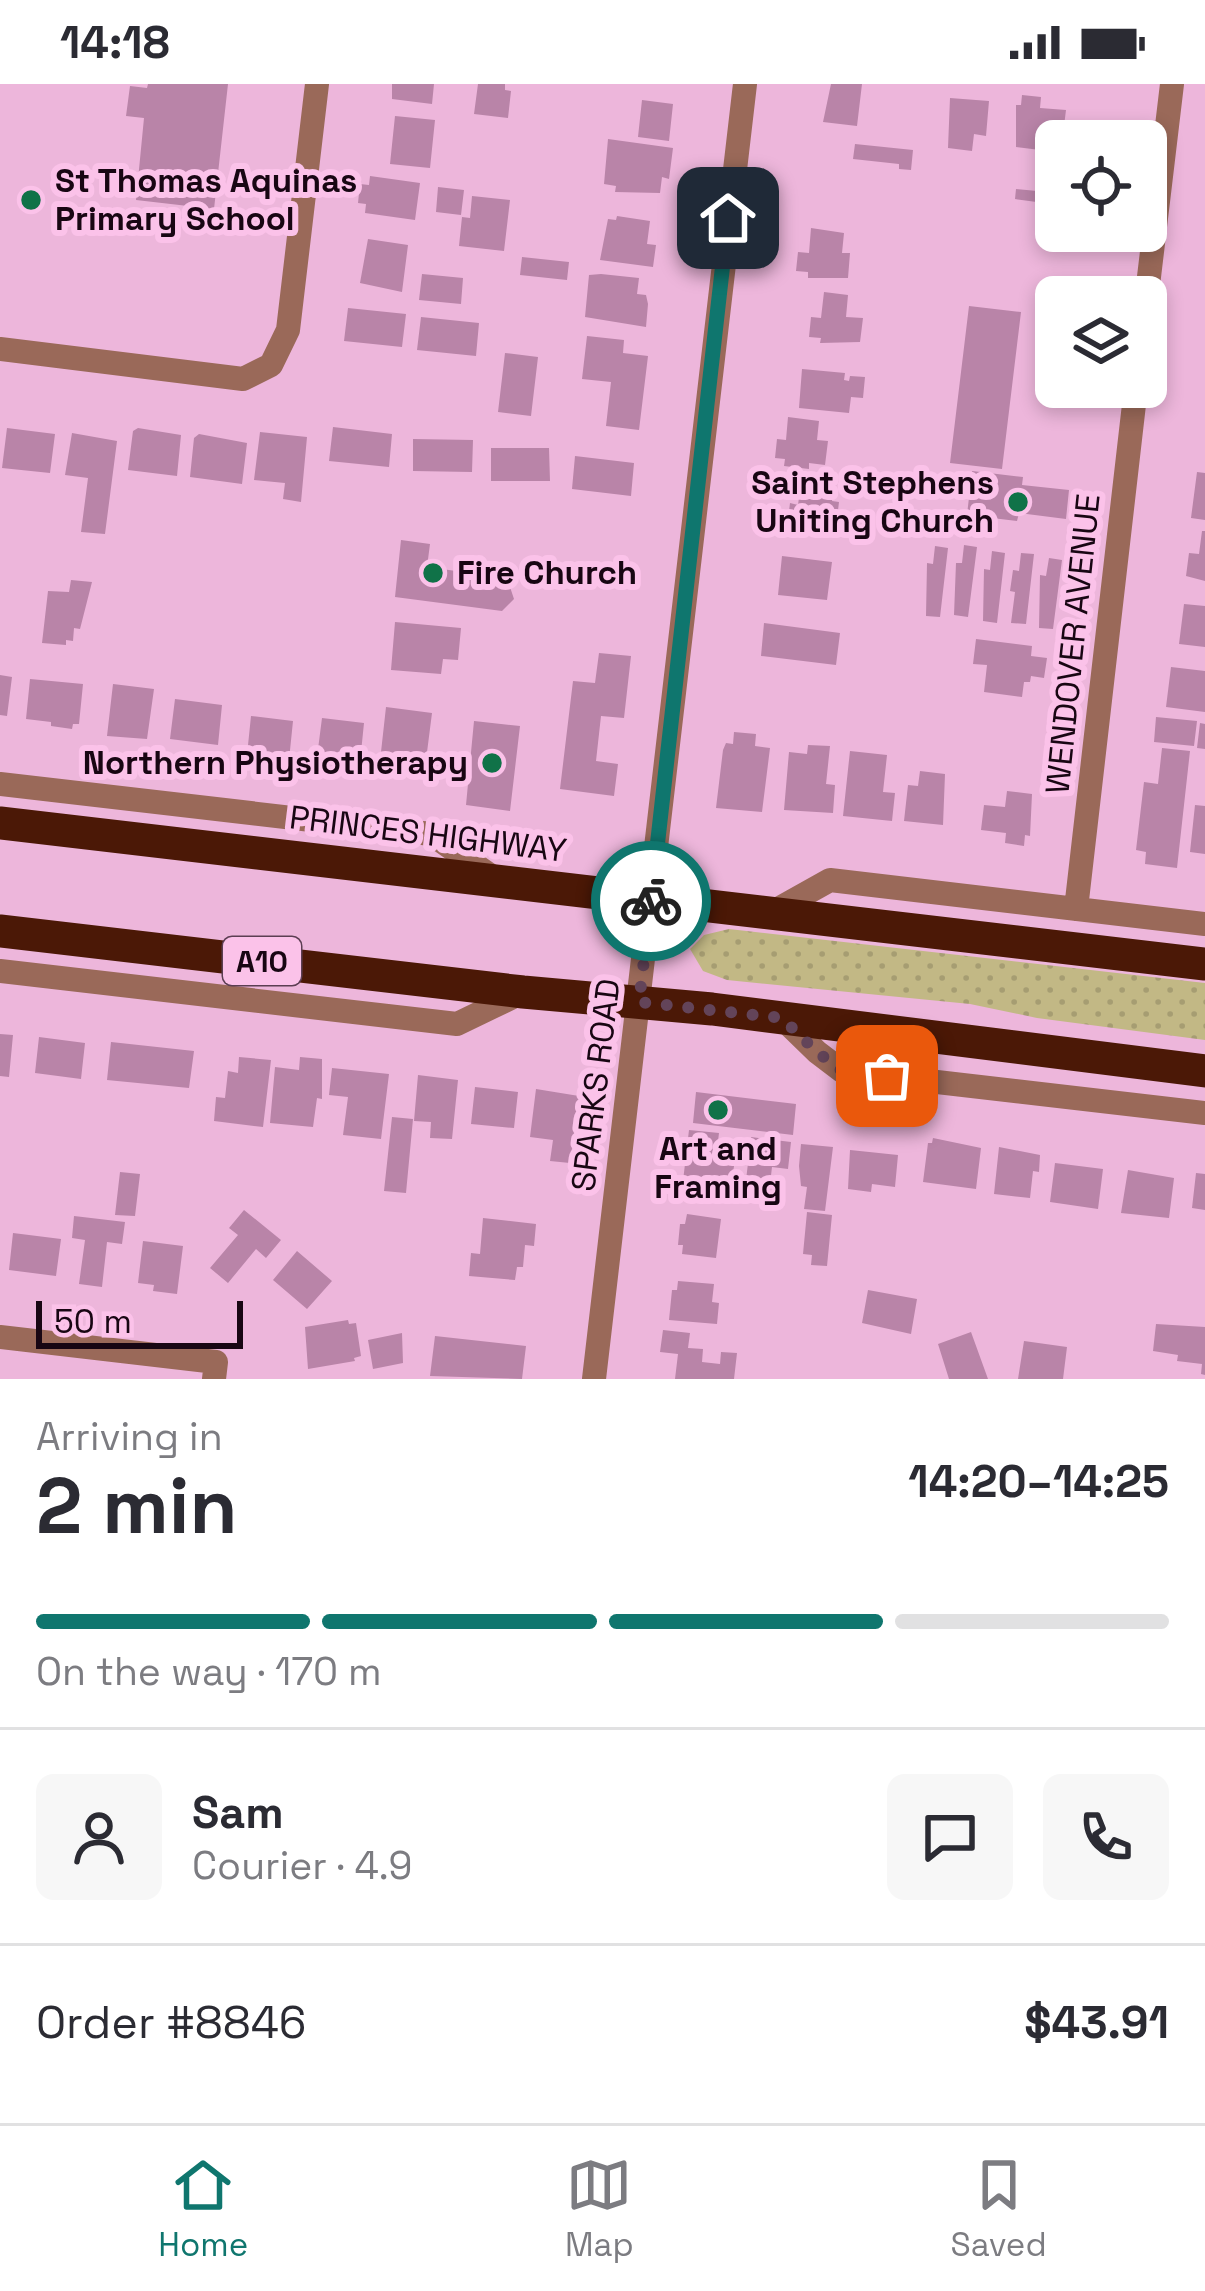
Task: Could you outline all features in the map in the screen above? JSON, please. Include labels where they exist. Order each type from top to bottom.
[{"type":"highway","name":"PRINCES HIGHWAY","points":[[0,823],[1205,964]]},
{"type":"highway","name":"A10","points":[[0,931],[782,1018],[1205,1071]]},
{"type":"street","points":[[0,349],[243,379],[271,365],[288,330],[317,84]]},
{"type":"street","name":"SPARKS ROAD","points":[[594,1379],[745,84]]},
{"type":"street","points":[[1149,276],[1172,84]]},
{"type":"street","name":"WENDOVER AVENUE","points":[[1076,909],[1134,408]]},
{"type":"street","points":[[0,784],[431,834],[500,882]]},
{"type":"street","points":[[771,913],[830,880],[1205,924]]},
{"type":"street","points":[[0,971],[457,1024],[523,992]]},
{"type":"street","points":[[782,1018],[842,1071],[1205,1114]]},
{"type":"street","points":[[0,1337],[216,1371]]},
{"type":"shaded area","points":[[729,929],[1205,983],[1205,1040],[1037,1018],[970,1004],[727,980],[703,971],[690,949],[704,935]]},
{"type":"building","points":[[148,84],[228,84],[214,209],[136,200],[144,118],[126,116],[130,86],[147,88]]},
{"type":"building","points":[[392,84],[434,84],[432,104],[392,99]]},
{"type":"building","points":[[478,84],[505,84],[505,90],[511,91],[508,118],[474,114]]},
{"type":"building","points":[[831,84],[862,84],[857,126],[823,122]]},
{"type":"building","points":[[1022,95],[1041,97],[1040,108],[1066,110],[1065,120],[1035,120],[1035,149],[1016,147],[1016,105],[1021,105]]},
{"type":"building","points":[[950,98],[989,101],[986,136],[974,134],[972,151],[948,148]]},
{"type":"building","points":[[642,100],[673,104],[669,141],[638,137]]},
{"type":"building","points":[[395,116],[435,120],[430,168],[390,164]]},
{"type":"building","points":[[608,139],[673,148],[669,179],[662,177],[660,193],[615,192],[616,186],[604,184]]},
{"type":"building","points":[[855,144],[913,150],[911,170],[899,169],[899,164],[853,159]]},
{"type":"building","points":[[370,176],[420,183],[415,220],[365,213],[366,204],[358,203],[360,184],[369,185]]},
{"type":"building","points":[[438,187],[464,190],[461,215],[436,212]]},
{"type":"building","points":[[1016,189],[1035,191],[1035,202],[1015,199]]},
{"type":"building","points":[[472,196],[510,200],[504,251],[459,246],[462,217],[470,218]]},
{"type":"building","points":[[608,219],[650,221],[647,244],[656,245],[653,267],[600,260]]},
{"type":"building","points":[[811,228],[844,233],[842,253],[850,253],[848,278],[808,278],[808,272],[796,271],[798,252],[809,253]]},
{"type":"building","points":[[368,239],[408,245],[402,292],[360,283]]},
{"type":"building","points":[[522,257],[569,262],[567,280],[520,275]]},
{"type":"building","points":[[422,274],[463,278],[461,304],[419,300]]},
{"type":"building","points":[[589,275],[639,278],[637,294],[646,295],[648,304],[646,327],[585,317]]},
{"type":"building","points":[[824,292],[848,295],[846,317],[863,318],[860,342],[820,343],[821,338],[809,337],[811,317],[821,318]]},
{"type":"building","points":[[969,306],[1021,312],[1002,469],[950,463]]},
{"type":"building","points":[[348,308],[406,314],[402,347],[344,341]]},
{"type":"building","points":[[421,317],[479,323],[476,356],[417,350]]},
{"type":"building","points":[[587,336],[624,340],[623,353],[648,356],[639,430],[606,426],[611,382],[582,379]]},
{"type":"building","points":[[505,353],[538,357],[531,416],[498,412]]},
{"type":"building","points":[[802,369],[845,373],[844,380],[849,381],[850,376],[865,377],[863,398],[851,397],[849,413],[799,408]]},
{"type":"building","points":[[788,417],[819,421],[817,440],[828,441],[825,465],[809,463],[809,469],[784,466],[785,459],[775,458],[777,439],[786,440]]},
{"type":"building","points":[[333,427],[392,434],[389,467],[329,461]]},
{"type":"building","points":[[7,428],[55,434],[50,473],[2,468]]},
{"type":"building","points":[[133,431],[181,435],[177,476],[128,470]]},
{"type":"building","points":[[260,432],[307,437],[301,502],[283,499],[285,483],[254,480]]},
{"type":"building","points":[[72,433],[117,441],[105,534],[81,532],[88,478],[65,475]]},
{"type":"building","points":[[199,434],[247,443],[242,484],[190,477],[194,438]]},
{"type":"building","points":[[413,439],[473,440],[472,472],[413,471]]},
{"type":"building","points":[[491,448],[549,448],[550,481],[491,481]]},
{"type":"building","points":[[575,456],[634,463],[631,496],[572,489]]},
{"type":"building","name":"Saint Stephens Uniting Church","points":[[972,471],[1023,477],[1022,485],[1069,490],[1066,519],[1019,513],[1017,521],[967,515]]},
{"type":"building","points":[[1197,472],[1205,473],[1205,520],[1191,518]]},
{"type":"building","points":[[802,475],[835,478],[836,527],[821,523],[816,531],[796,529],[798,520],[788,519],[790,503],[798,505]]},
{"type":"building","points":[[1202,531],[1205,581],[1186,576],[1189,553],[1199,554]]},
{"type":"building","name":"Fire Church","points":[[401,540],[430,544],[427,567],[507,578],[514,599],[502,611],[395,597]]},
{"type":"building","points":[[964,545],[977,547],[968,617],[954,615],[956,563],[962,563]]},
{"type":"building","points":[[935,546],[948,548],[940,617],[926,616],[927,563],[933,564]]},
{"type":"building","points":[[992,551],[1005,553],[997,623],[983,621],[984,569],[990,570]]},
{"type":"building","points":[[1021,553],[1034,554],[1026,624],[1011,623],[1013,570],[1019,571]]},
{"type":"building","points":[[782,556],[832,562],[827,600],[778,595]]},
{"type":"building","points":[[1049,558],[1062,560],[1053,629],[1039,628],[1040,575],[1046,576]]},
{"type":"building","points":[[71,580],[92,582],[80,629],[74,628],[73,641],[66,640],[66,645],[42,643],[48,591],[69,592]]},
{"type":"building","points":[[1184,604],[1205,606],[1205,647],[1179,644]]},
{"type":"building","points":[[395,622],[461,628],[458,660],[443,659],[441,674],[391,670]]},
{"type":"building","points":[[764,623],[840,633],[836,665],[761,656]]},
{"type":"building","points":[[976,639],[1032,646],[1031,656],[1047,658],[1044,678],[1031,676],[1030,682],[1024,682],[1022,697],[984,692],[987,665],[973,664]]},
{"type":"building","points":[[599,653],[631,656],[624,718],[601,716],[596,761],[618,764],[614,796],[560,789],[573,681],[595,683]]},
{"type":"building","points":[[1171,667],[1205,671],[1205,712],[1166,707]]},
{"type":"building","points":[[0,675],[12,677],[7,716],[0,715]]},
{"type":"building","points":[[30,679],[83,684],[79,724],[72,729],[26,719]]},
{"type":"building","points":[[113,684],[154,689],[147,739],[107,736]]},
{"type":"building","points":[[175,699],[222,705],[218,745],[170,739]]},
{"type":"building","points":[[386,707],[432,713],[425,768],[403,765],[405,755],[381,752]]},
{"type":"building","points":[[251,716],[293,721],[289,760],[247,755]]},
{"type":"building","points":[[1156,717],[1197,721],[1194,746],[1154,742]]},
{"type":"building","points":[[322,718],[364,723],[360,762],[317,757]]},
{"type":"building","name":"Northern Physiotherapy","points":[[474,721],[520,726],[510,811],[466,805]]},
{"type":"building","points":[[1200,723],[1205,724],[1205,749],[1197,748]]},
{"type":"building","points":[[734,732],[756,734],[755,746],[770,748],[762,812],[716,808],[723,750],[726,743],[733,744]]},
{"type":"building","points":[[808,745],[830,746],[826,784],[835,785],[833,813],[784,810],[789,752],[807,754]]},
{"type":"building","points":[[1162,748],[1190,751],[1177,868],[1145,864],[1146,852],[1136,850],[1144,782],[1158,784]]},
{"type":"building","points":[[850,751],[887,755],[883,792],[895,793],[892,821],[843,816]]},
{"type":"building","points":[[920,771],[945,774],[943,825],[904,821],[908,785],[918,786]]},
{"type":"building","points":[[1007,791],[1032,794],[1030,836],[1025,835],[1024,846],[1005,843],[1006,833],[981,830],[984,805],[1005,807]]},
{"type":"building","points":[[1195,805],[1205,806],[1205,854],[1190,852]]},
{"type":"building","points":[[0,1034],[13,1035],[9,1077],[0,1076]]},
{"type":"building","points":[[39,1037],[85,1043],[81,1079],[35,1073]]},
{"type":"building","points":[[111,1042],[194,1051],[189,1088],[107,1080]]},
{"type":"building","points":[[239,1057],[271,1060],[263,1127],[214,1121],[216,1097],[225,1098],[228,1071],[238,1073]]},
{"type":"building","points":[[300,1057],[322,1059],[322,1099],[317,1098],[313,1127],[270,1123],[275,1067],[299,1070]]},
{"type":"building","points":[[332,1068],[389,1074],[381,1139],[343,1135],[348,1097],[329,1095]]},
{"type":"building","points":[[418,1075],[458,1080],[452,1139],[430,1138],[431,1122],[414,1121]]},
{"type":"building","points":[[475,1087],[518,1092],[514,1128],[471,1124]]},
{"type":"building","points":[[536,1089],[579,1096],[570,1163],[550,1161],[553,1140],[530,1137]]},
{"type":"building","points":[[696,1092],[796,1104],[793,1135],[693,1123]]},
{"type":"building","points":[[392,1117],[413,1119],[406,1193],[384,1191]]},
{"type":"building","points":[[689,1130],[719,1133],[717,1149],[736,1152],[731,1187],[683,1181]]},
{"type":"building","points":[[751,1137],[791,1142],[788,1169],[772,1167],[770,1184],[763,1192],[745,1189]]},
{"type":"building","points":[[933,1138],[981,1148],[976,1189],[923,1182],[928,1143]]},
{"type":"building","points":[[801,1144],[833,1147],[825,1211],[804,1209],[807,1187],[801,1186]]},
{"type":"building","points":[[999,1147],[1040,1155],[1030,1198],[994,1194]]},
{"type":"building","points":[[850,1150],[898,1155],[895,1187],[872,1184],[871,1192],[848,1189]]},
{"type":"building","points":[[1055,1163],[1103,1169],[1098,1209],[1050,1202]]},
{"type":"building","points":[[1128,1170],[1174,1178],[1169,1218],[1121,1213]]},
{"type":"building","points":[[120,1172],[140,1174],[135,1216],[115,1215]]},
{"type":"building","points":[[1196,1173],[1205,1174],[1205,1210],[1192,1208]]},
{"type":"building","points":[[244,1210],[281,1240],[266,1258],[256,1249],[228,1283],[210,1268],[238,1235],[229,1228]]},
{"type":"building","points":[[807,1212],[832,1215],[827,1266],[811,1265],[812,1255],[803,1254]]},
{"type":"building","points":[[687,1214],[721,1219],[716,1258],[682,1254],[680,1224],[685,1224]]},
{"type":"building","points":[[74,1216],[125,1222],[122,1244],[107,1242],[102,1287],[79,1284],[85,1240],[72,1238]]},
{"type":"building","points":[[483,1218],[536,1224],[534,1246],[525,1245],[523,1267],[517,1267],[515,1280],[469,1276],[471,1253],[480,1254]]},
{"type":"building","points":[[13,1233],[61,1239],[56,1276],[9,1270]]},
{"type":"building","points":[[143,1241],[183,1246],[177,1294],[153,1291],[154,1285],[138,1283]]},
{"type":"building","points":[[297,1251],[332,1281],[307,1309],[273,1280]]},
{"type":"building","points":[[678,1281],[714,1284],[717,1324],[669,1320],[672,1290],[677,1290]]},
{"type":"building","points":[[868,1290],[917,1299],[911,1334],[862,1323]]},
{"type":"building","points":[[348,1320],[356,1323],[361,1356],[308,1369],[305,1327]]},
{"type":"building","points":[[1156,1324],[1205,1327],[1205,1375],[1202,1364],[1153,1351]]},
{"type":"building","points":[[663,1330],[690,1333],[688,1348],[703,1349],[702,1362],[720,1364],[721,1352],[737,1353],[734,1379],[675,1379],[678,1354],[660,1352]]},
{"type":"building","points":[[971,1332],[988,1379],[949,1379],[938,1344]]},
{"type":"building","points":[[402,1333],[403,1363],[373,1369],[368,1340]]},
{"type":"building","points":[[435,1336],[526,1346],[522,1379],[430,1376]]},
{"type":"building","points":[[1024,1341],[1067,1347],[1063,1379],[1018,1379]]},
{"type":"way so far","points":[[651,901],[639,1002],[782,1018],[842,1071],[887,1076]]},
{"type":"place","name":"St Thomas Aquinas Primary School","points":[[31,200]]},
{"type":"place","name":"Saint Stephens Uniting Church","points":[[1018,502]]},
{"type":"place","name":"Fire Church","points":[[433,573]]},
{"type":"place","name":"Northern Physiotherapy","points":[[492,763]]},
{"type":"place","name":"Art and Framing","points":[[718,1110]]},
{"type":"route","points":[[651,901],[728,218]]}]
